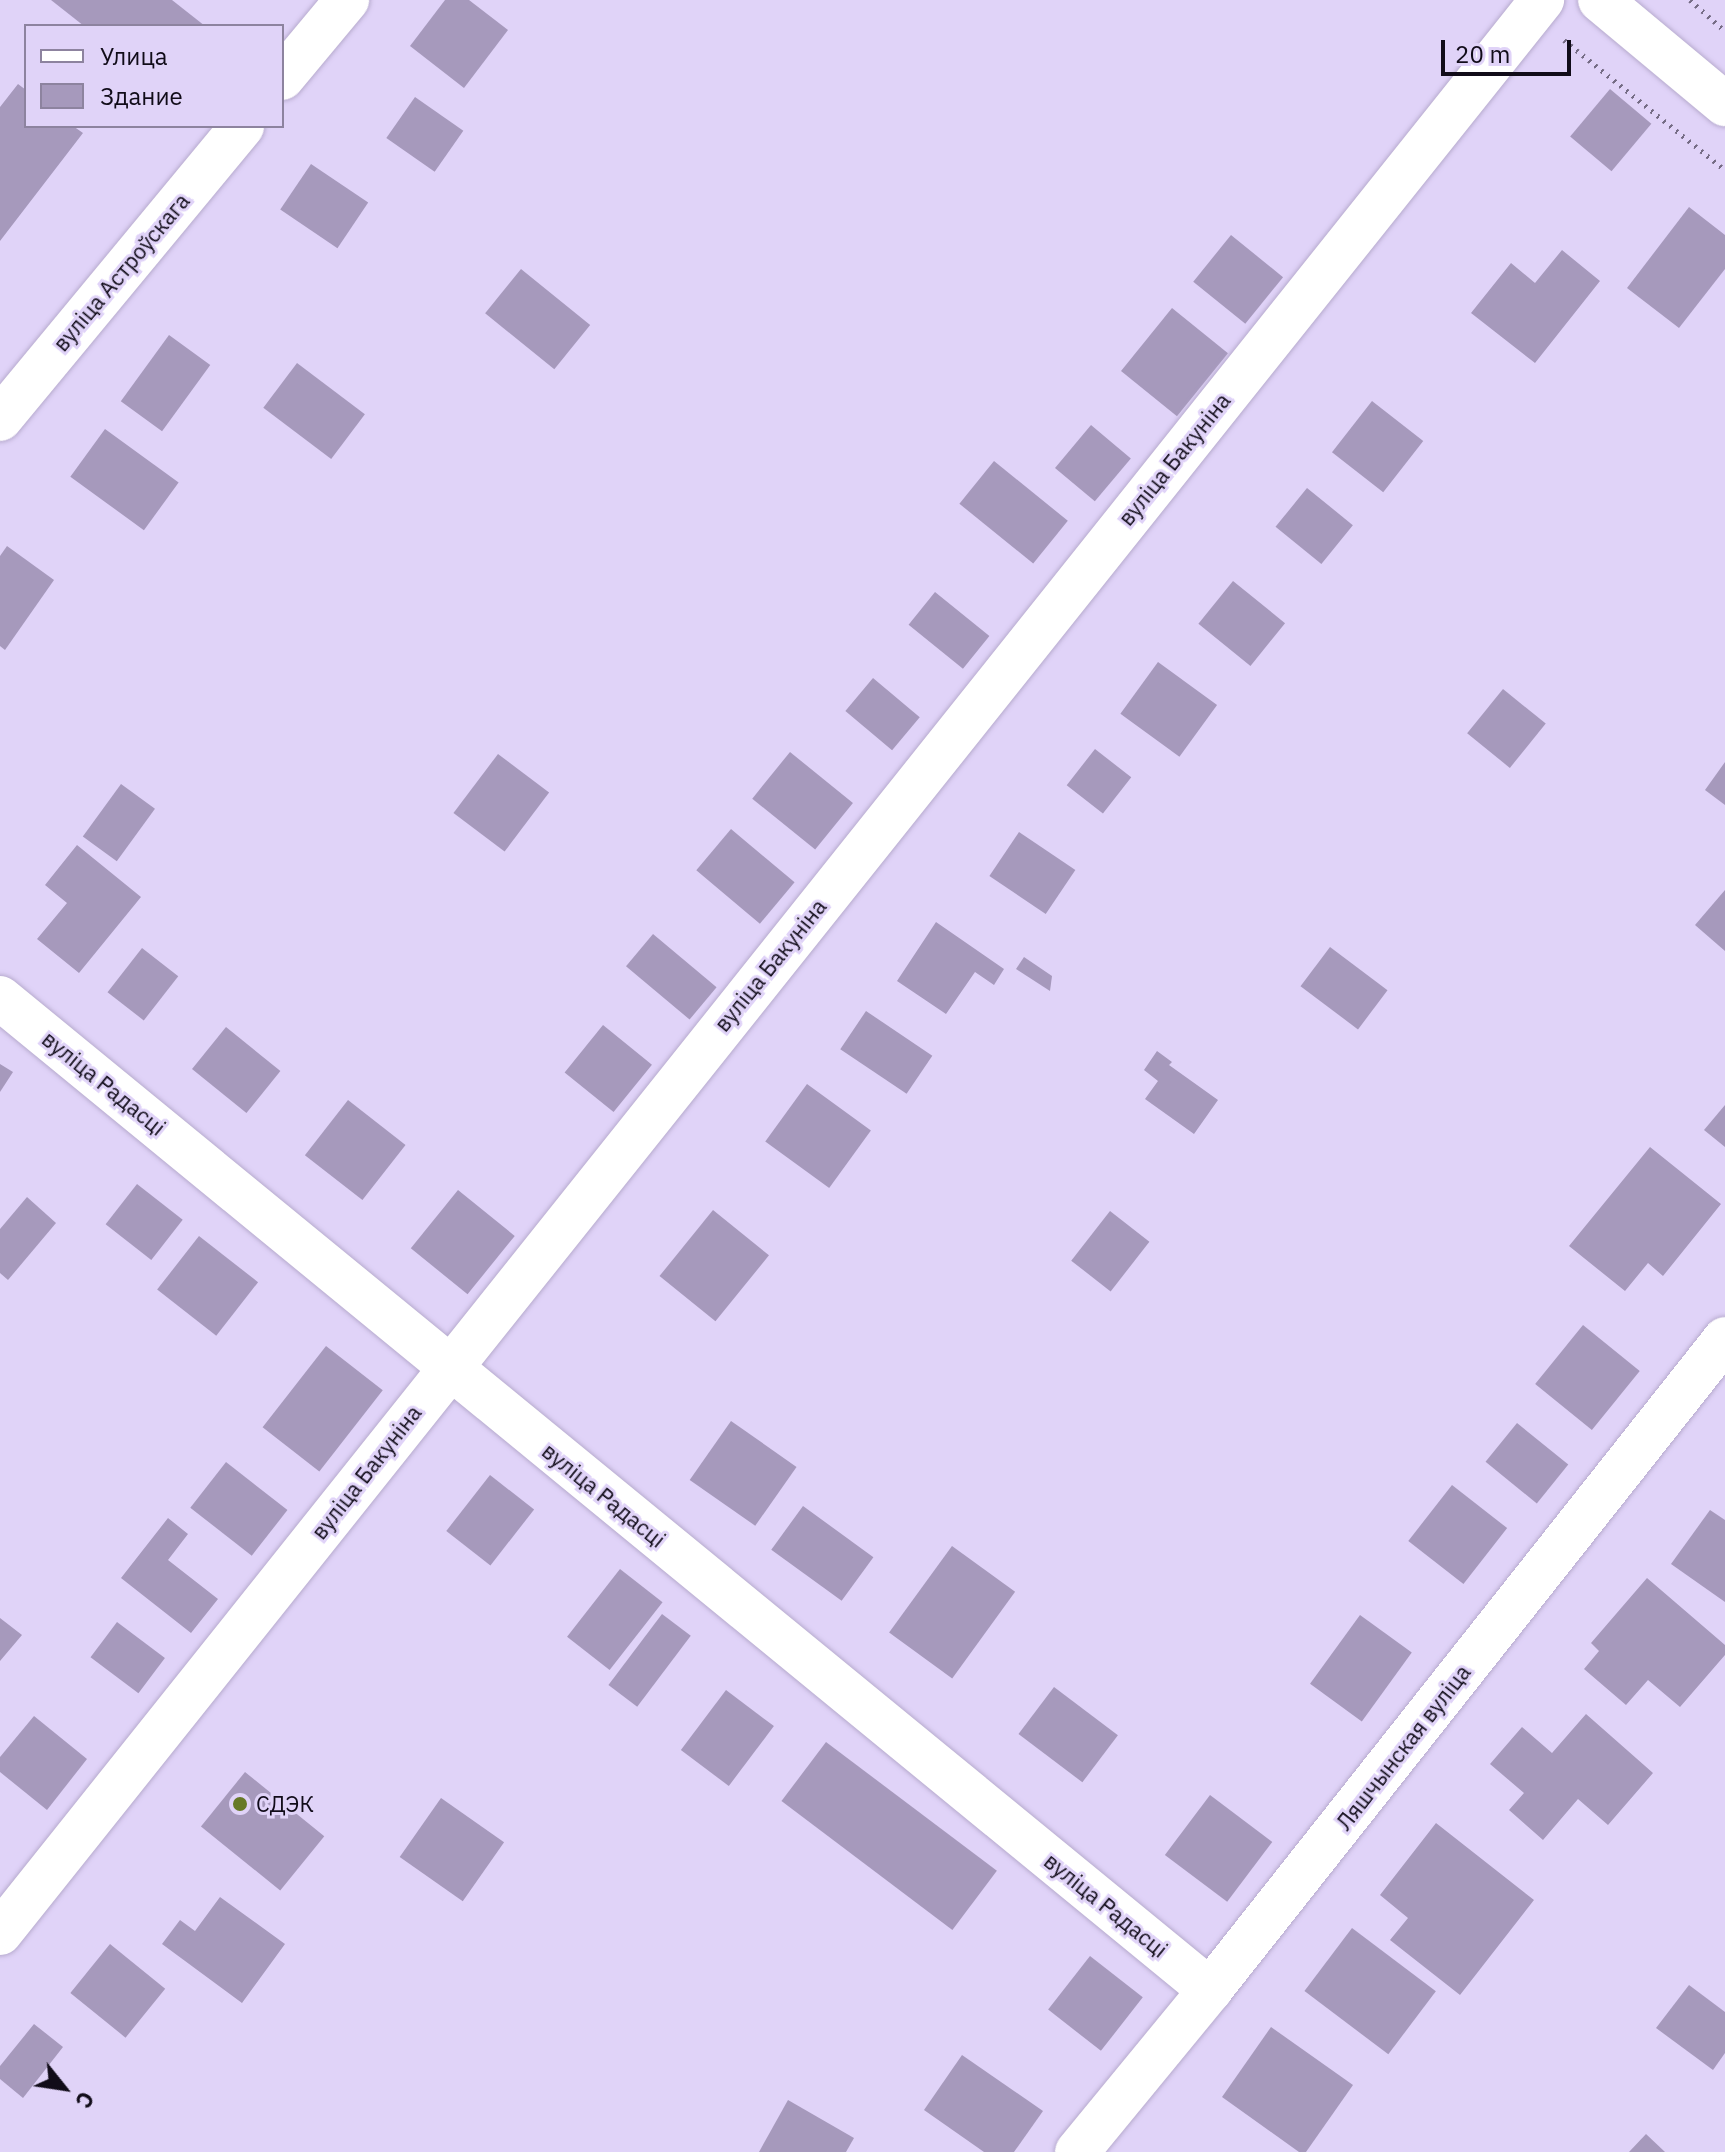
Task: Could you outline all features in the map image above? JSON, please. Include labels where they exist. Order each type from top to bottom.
[{"type":"street","points":[[284,76],[347,0]]},
{"type":"street","points":[[1600,0],[1725,104]]},
{"type":"street","name":"вуліца Бакуніна","points":[[0,1933],[448,1367],[1536,6]]},
{"type":"street","name":"вуліца Астроўскага","points":[[0,419],[240,128]]},
{"type":"street","name":"вуліца Радасці","points":[[0,998],[1210,1990]]},
{"type":"street","name":"Ляшчынская вуліца","points":[[1077,2152],[1210,1990],[1725,1339]]},
{"type":"path","points":[[1690,0],[1725,31]]},
{"type":"path","points":[[1536,6],[1725,170]]},
{"type":"building","points":[[51,0],[172,0],[202,24],[81,24]]},
{"type":"building","points":[[445,0],[469,0],[508,30],[464,88],[410,46]]},
{"type":"building","points":[[18,84],[24,88],[24,128],[76,128],[83,133],[0,241],[0,107]]},
{"type":"building","points":[[1610,89],[1651,124],[1612,171],[1570,136]]},
{"type":"building","points":[[415,97],[463,131],[435,172],[386,138]]},
{"type":"building","points":[[311,164],[368,203],[337,248],[280,210]]},
{"type":"building","points":[[1689,207],[1725,235],[1725,269],[1679,328],[1627,288]]},
{"type":"building","points":[[1231,235],[1283,277],[1245,324],[1193,282]]},
{"type":"building","points":[[1562,250],[1600,281],[1535,363],[1471,313],[1511,263],[1535,283]]},
{"type":"building","points":[[521,269],[590,325],[554,369],[485,313]]},
{"type":"building","points":[[1172,308],[1228,353],[1177,416],[1121,371]]},
{"type":"building","points":[[169,335],[210,365],[162,431],[121,401]]},
{"type":"building","points":[[297,363],[365,414],[331,459],[263,408]]},
{"type":"building","points":[[1372,401],[1423,441],[1383,492],[1332,452]]},
{"type":"building","points":[[1091,425],[1131,458],[1095,501],[1055,468]]},
{"type":"building","points":[[105,429],[179,482],[144,530],[70,477]]},
{"type":"building","points":[[994,461],[1068,521],[1033,564],[959,504]]},
{"type":"building","points":[[1307,488],[1353,525],[1321,564],[1276,527]]},
{"type":"building","points":[[7,546],[54,580],[5,650],[0,646],[0,556]]},
{"type":"building","points":[[1233,581],[1285,623],[1250,666],[1198,624]]},
{"type":"building","points":[[935,592],[989,636],[963,669],[909,625]]},
{"type":"building","points":[[1158,662],[1217,705],[1179,757],[1120,714]]},
{"type":"building","points":[[873,678],[920,717],[892,750],[845,711]]},
{"type":"building","points":[[1503,689],[1546,724],[1510,768],[1467,733]]},
{"type":"building","points":[[1095,749],[1131,777],[1103,814],[1067,785]]},
{"type":"building","points":[[790,752],[853,803],[815,850],[752,799]]},
{"type":"building","points":[[498,754],[549,793],[505,852],[453,813]]},
{"type":"building","points":[[1725,762],[1725,805],[1705,790]]},
{"type":"building","points":[[121,784],[155,809],[117,861],[83,837]]},
{"type":"building","points":[[731,829],[795,882],[760,924],[696,870]]},
{"type":"building","points":[[1019,832],[1075,870],[1046,914],[989,876]]},
{"type":"building","points":[[77,845],[141,897],[79,973],[37,939],[67,903],[45,885]]},
{"type":"building","points":[[1725,890],[1725,951],[1695,925]]},
{"type":"building","points":[[936,922],[1004,969],[994,985],[975,972],[946,1014],[897,981]]},
{"type":"building","points":[[653,934],[717,987],[690,1020],[626,966]]},
{"type":"building","points":[[1330,947],[1388,990],[1358,1029],[1301,986]]},
{"type":"building","points":[[142,948],[178,976],[144,1020],[108,992]]},
{"type":"building","points":[[1024,957],[1052,976],[1050,991],[1016,969]]},
{"type":"building","points":[[866,1011],[932,1056],[907,1094],[840,1049]]},
{"type":"building","points":[[603,1025],[652,1065],[614,1112],[565,1072]]},
{"type":"building","points":[[226,1027],[280,1071],[246,1113],[192,1069]]},
{"type":"building","points":[[1157,1051],[1172,1062],[1169,1065],[1218,1100],[1194,1134],[1145,1099],[1158,1081],[1144,1070]]},
{"type":"building","points":[[0,1064],[13,1072],[0,1092]]},
{"type":"building","points":[[807,1084],[871,1130],[829,1188],[765,1141]]},
{"type":"building","points":[[348,1100],[406,1145],[362,1200],[305,1155]]},
{"type":"building","points":[[1725,1105],[1725,1147],[1704,1130]]},
{"type":"building","points":[[1650,1147],[1721,1204],[1663,1276],[1648,1263],[1625,1291],[1569,1246]]},
{"type":"building","points":[[137,1184],[183,1220],[151,1260],[106,1224]]},
{"type":"building","points":[[458,1190],[515,1236],[468,1294],[411,1248]]},
{"type":"building","points":[[27,1197],[56,1223],[8,1280],[0,1273],[0,1229]]},
{"type":"building","points":[[713,1210],[769,1255],[715,1321],[660,1276]]},
{"type":"building","points":[[1110,1211],[1149,1242],[1111,1291],[1071,1261]]},
{"type":"building","points":[[199,1236],[258,1282],[216,1336],[157,1290]]},
{"type":"building","points":[[1583,1325],[1640,1371],[1592,1430],[1535,1384]]},
{"type":"building","points":[[326,1346],[383,1390],[319,1471],[263,1427]]},
{"type":"building","points":[[731,1421],[797,1467],[755,1526],[690,1480]]},
{"type":"building","points":[[1517,1423],[1568,1465],[1537,1503],[1486,1462]]},
{"type":"building","points":[[226,1462],[287,1510],[252,1556],[190,1508]]},
{"type":"building","points":[[490,1475],[534,1509],[490,1565],[446,1531]]},
{"type":"building","points":[[1452,1485],[1507,1528],[1463,1584],[1408,1541]]},
{"type":"building","points":[[803,1506],[873,1557],[842,1601],[771,1550]]},
{"type":"building","points":[[1710,1510],[1725,1520],[1725,1602],[1671,1564]]},
{"type":"building","points":[[168,1518],[188,1534],[168,1560],[218,1599],[191,1633],[121,1578]]},
{"type":"building","points":[[952,1546],[1015,1592],[952,1678],[889,1633]]},
{"type":"building","points":[[620,1569],[663,1602],[610,1670],[567,1637]]},
{"type":"building","points":[[1647,1578],[1725,1645],[1725,1655],[1680,1707],[1648,1680],[1626,1705],[1584,1669],[1599,1651],[1591,1643]]},
{"type":"building","points":[[662,1614],[691,1636],[637,1707],[608,1685]]},
{"type":"building","points":[[1360,1615],[1412,1653],[1362,1721],[1310,1684]]},
{"type":"building","points":[[0,1618],[22,1635],[0,1661]]},
{"type":"building","points":[[117,1622],[165,1658],[138,1693],[91,1657]]},
{"type":"building","points":[[1054,1687],[1118,1735],[1082,1782],[1018,1734]]},
{"type":"building","points":[[726,1690],[774,1726],[729,1786],[681,1750]]},
{"type":"building","points":[[1586,1714],[1653,1773],[1608,1825],[1578,1799],[1543,1840],[1509,1810],[1524,1793],[1490,1764],[1522,1727],[1552,1753]]},
{"type":"building","points":[[34,1716],[87,1759],[47,1810],[0,1772],[0,1757]]},
{"type":"building","points":[[826,1742],[997,1871],[952,1930],[781,1801]]},
{"type":"building","points":[[245,1772],[324,1836],[280,1891],[201,1826]]},
{"type":"building","points":[[1210,1795],[1272,1842],[1227,1902],[1165,1855]]},
{"type":"building","points":[[441,1798],[504,1842],[463,1901],[400,1857]]},
{"type":"building","points":[[1436,1823],[1534,1900],[1460,1995],[1390,1940],[1408,1918],[1380,1895]]},
{"type":"building","points":[[220,1897],[285,1944],[242,2003],[162,1944],[180,1920],[195,1931]]},
{"type":"building","points":[[1352,1928],[1436,1991],[1388,2054],[1304,1991]]},
{"type":"building","points":[[110,1944],[165,1989],[126,2038],[70,1993]]},
{"type":"building","points":[[1090,1956],[1143,1997],[1101,2051],[1048,2010]]},
{"type":"building","points":[[1689,1985],[1725,2012],[1725,2053],[1713,2070],[1656,2028]]},
{"type":"building","points":[[34,2024],[63,2047],[23,2098],[0,2079],[0,2066]]},
{"type":"building","points":[[1271,2027],[1353,2085],[1306,2152],[1299,2152],[1222,2097]]},
{"type":"building","points":[[962,2055],[1043,2111],[1014,2152],[984,2152],[924,2110]]},
{"type":"building","points":[[788,2100],[854,2138],[846,2152],[759,2152]]},
{"type":"building","points":[[1646,2134],[1665,2152],[1629,2152]]},
{"type":"place","name":"СДЭК","points":[[240,1804]]}]
